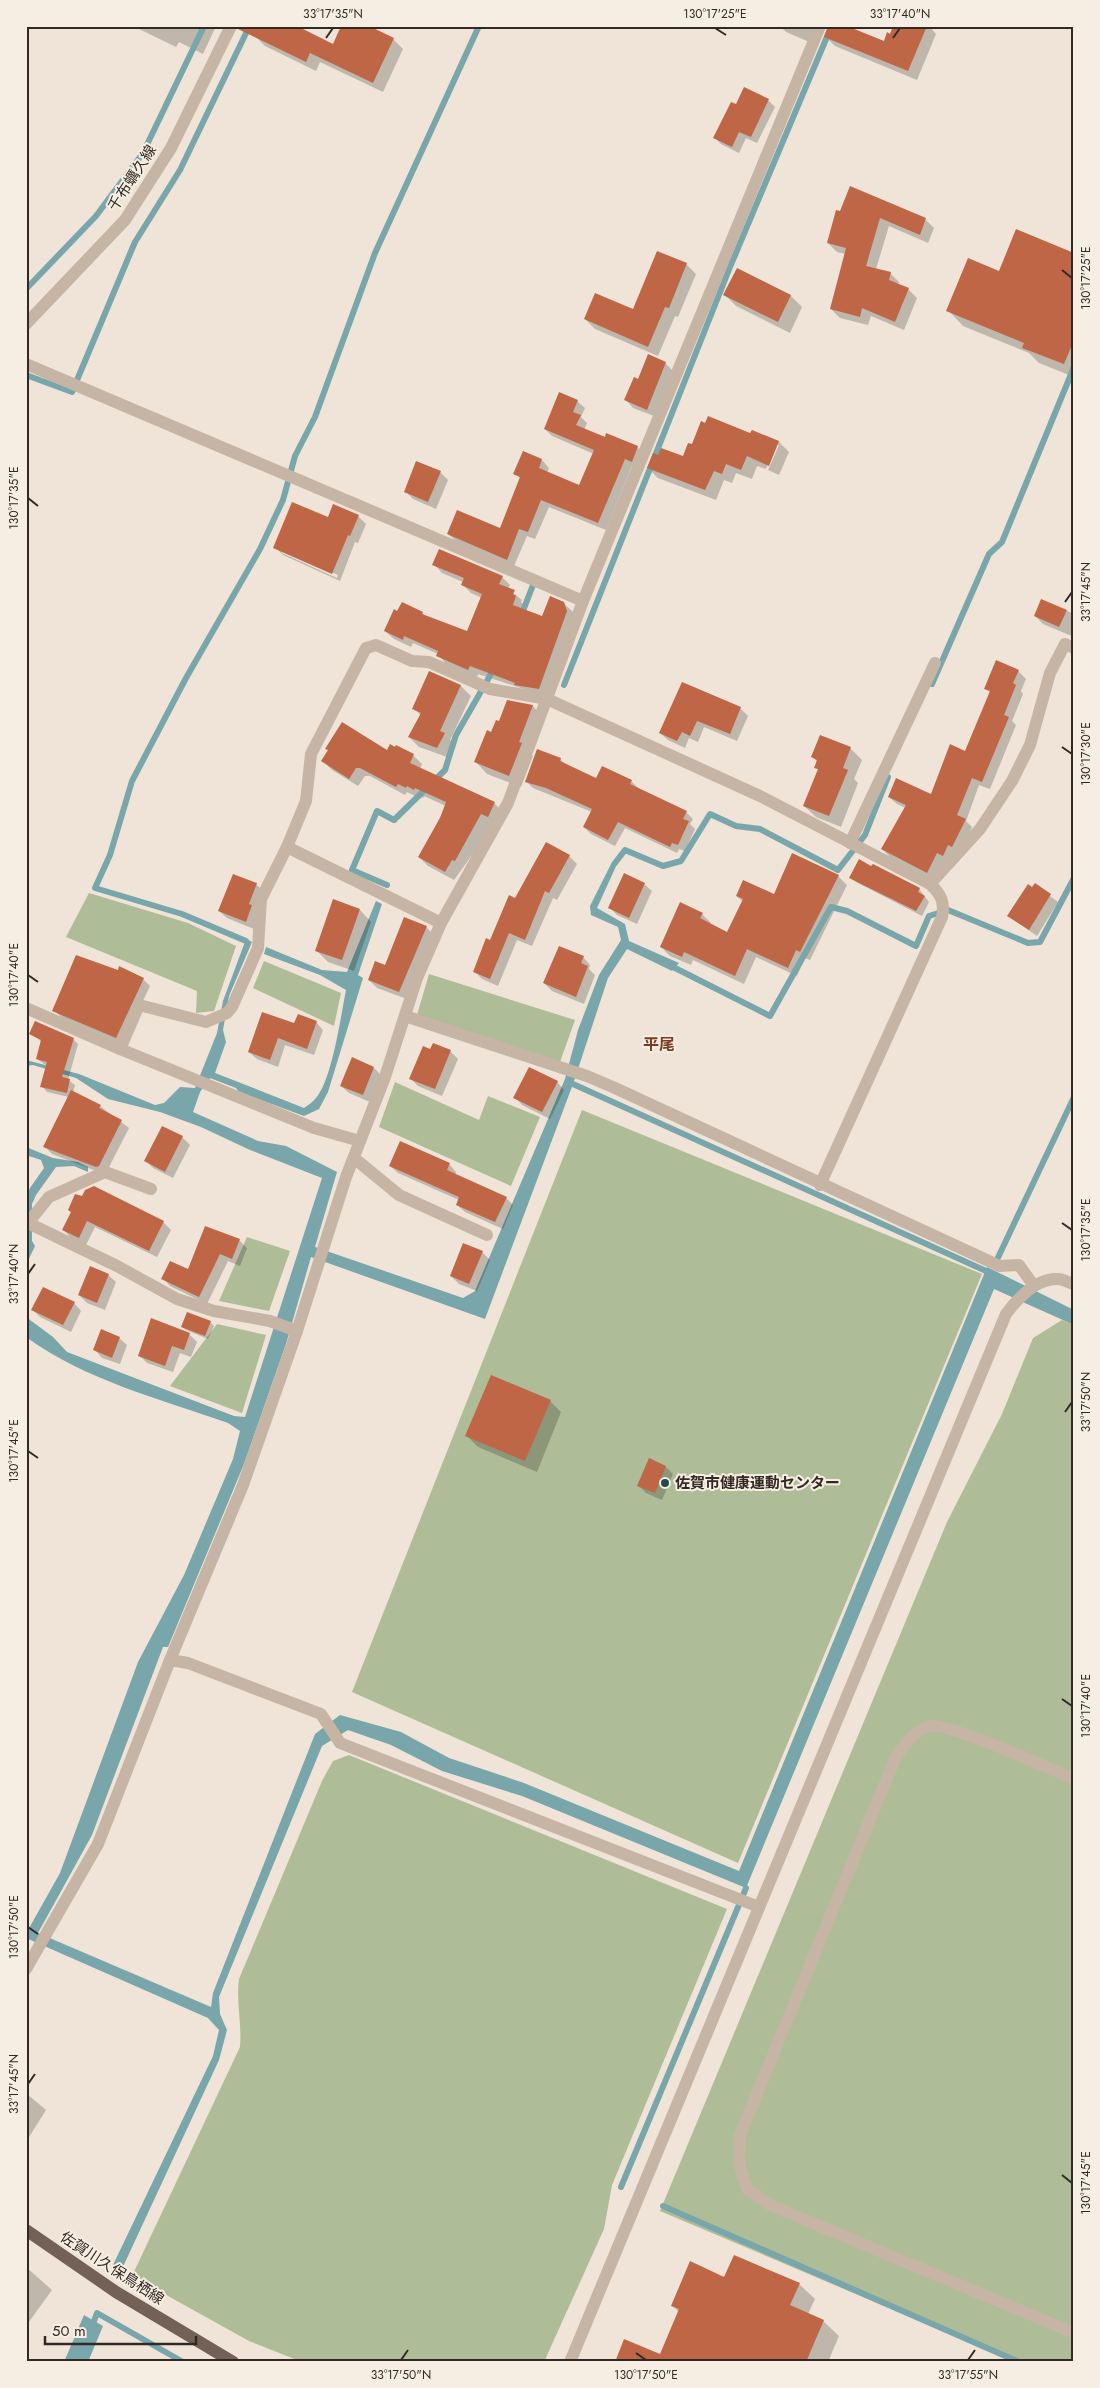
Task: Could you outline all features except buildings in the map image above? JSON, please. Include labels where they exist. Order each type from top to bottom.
[{"type":"main road","name":"佐賀川久保鳥栖線","points":[[26,2230],[116,2292],[233,2362]]},
{"type":"street","name":"千布蠣久線","points":[[26,324],[125,220],[171,148],[231,26]]},
{"type":"street","points":[[26,1969],[98,1844],[170,1660],[243,1485],[297,1331],[354,1158],[385,1078],[417,978],[441,923],[508,803],[583,601],[820,26]]},
{"type":"street","points":[[26,364],[297,481],[583,601]]},
{"type":"street","points":[[930,884],[980,828],[1012,781],[1030,745],[1050,673],[1065,644],[1074,648]]},
{"type":"street","points":[[120,1049],[139,1004],[206,1022],[222,1016],[258,948],[261,899],[287,848],[306,801],[311,754],[366,648],[376,645],[412,661],[428,662],[490,689],[547,698],[760,796],[930,884],[939,892],[944,911],[820,1185]]},
{"type":"street","points":[[850,843],[935,663]]},
{"type":"street","points":[[287,848],[441,923]]},
{"type":"street","points":[[26,1008],[120,1049],[314,1128],[360,1141]]},
{"type":"street","points":[[405,1016],[579,1074],[624,1092],[820,1185],[995,1264],[1019,1265],[1034,1286]]},
{"type":"street","points":[[354,1158],[399,1195],[487,1235]]},
{"type":"street","points":[[151,1189],[105,1172],[49,1197],[32,1221],[177,1299],[214,1312],[270,1321],[297,1331]]},
{"type":"street","points":[[570,2362],[754,1905],[1006,1314],[1034,1286],[1058,1279],[1074,1284]]},
{"type":"street","points":[[170,1660],[188,1663],[321,1714],[340,1743],[754,1905]]},
{"type":"street","points":[[1074,1779],[957,1731],[931,1726],[909,1738],[895,1759],[740,2135],[739,2163],[747,2189],[770,2205],[1074,2333]]},
{"type":"green space","points":[[89,893],[188,923],[236,946],[214,1011],[196,1013],[197,991],[66,937]]},
{"type":"green space","points":[[264,961],[341,993],[334,1026],[253,988]]},
{"type":"green space","points":[[429,974],[575,1020],[560,1062],[417,1015]]},
{"type":"green space","points":[[395,1082],[479,1120],[488,1096],[540,1117],[511,1186],[379,1127]]},
{"type":"green space","name":"佐賀市健康運動センター","points":[[582,1110],[982,1274],[738,1863],[352,1692]]},
{"type":"green space","points":[[247,1237],[290,1251],[269,1311],[219,1301]]},
{"type":"green space","points":[[1062,1320],[1074,1325],[1074,2362],[1016,2362],[660,2211],[947,1522],[1002,1414],[1033,1338]]},
{"type":"green space","points":[[217,1324],[266,1335],[242,1413],[170,1386]]},
{"type":"green space","points":[[349,1755],[727,1909],[612,2185],[604,2229],[544,2362],[302,2362],[249,2341],[132,2276],[240,2047],[239,1979],[322,1781],[333,1761]]},
{"type":"water","points":[[612,862],[617,864],[597,908],[625,924],[629,941],[679,963],[672,971],[627,949],[608,978],[573,1084],[485,1319],[311,1257],[286,1344],[244,1464],[168,1647],[163,1647],[92,1835],[38,1933],[211,2007],[213,1993],[315,1734],[340,1715],[401,1732],[449,1758],[524,1783],[739,1871],[987,1267],[1074,1310],[1074,1325],[994,1289],[746,1888],[522,1796],[442,1771],[391,1745],[348,1730],[322,1746],[219,1997],[220,2014],[227,2030],[219,2060],[121,2271],[113,2265],[213,2056],[219,2030],[208,2018],[26,1938],[26,1930],[28,1930],[60,1873],[138,1662],[184,1575],[233,1459],[240,1431],[228,1423],[150,1397],[73,1365],[26,1337],[26,1317],[53,1337],[67,1352],[234,1416],[245,1417],[322,1178],[250,1150],[201,1127],[160,1112],[108,1099],[76,1078],[33,1065],[26,1066],[26,1060],[79,1074],[155,1105],[164,1103],[180,1087],[195,1088],[217,1033],[223,1001],[246,939],[252,942],[229,996],[223,1030],[226,1042],[215,1073],[304,1108],[316,1098],[327,1077],[346,990],[320,975],[264,954],[266,947],[322,970],[347,972],[376,901],[382,904],[358,975],[363,978],[328,1092],[319,1109],[304,1116],[239,1092],[236,1088],[210,1078],[200,1092],[193,1112],[258,1141],[286,1146],[337,1172],[315,1247],[463,1298],[475,1291],[565,1079],[578,1030],[599,975],[621,940],[618,927],[591,915],[590,906]]},
{"type":"water","points":[[26,1147],[53,1158],[78,1162],[88,1167],[88,1172],[74,1166],[56,1167],[36,1195],[32,1204],[32,1241],[35,1246],[26,1265],[26,1197],[44,1168],[41,1160],[26,1155]]},
{"type":"water","points":[[84,2315],[103,2326],[88,2362],[64,2362]]},
{"type":"waterway","points":[[26,289],[96,216],[143,153],[204,26]]},
{"type":"waterway","points":[[246,941],[182,914],[95,888],[110,855],[132,781],[186,678],[260,549],[283,500],[295,456],[315,417],[375,253],[479,26]]},
{"type":"waterway","points":[[26,375],[72,392],[135,242],[180,170],[249,27]]},
{"type":"waterway","points":[[564,685],[730,267],[829,32]]},
{"type":"waterway","points":[[932,684],[989,554],[1002,542],[1074,367]]},
{"type":"waterway","points":[[521,616],[533,585]]},
{"type":"waterway","points":[[387,885],[352,870],[377,811],[394,820],[445,770],[456,735],[495,667]]},
{"type":"waterway","points":[[615,863],[625,850],[663,866],[681,861],[710,814],[736,826],[760,829],[838,870],[865,835],[888,777]]},
{"type":"waterway","points":[[675,968],[770,1016],[831,907],[847,911],[916,946],[929,916],[948,910],[1028,943],[1040,942],[1074,878]]},
{"type":"waterway","points":[[573,1084],[986,1271]]},
{"type":"waterway","points":[[994,1266],[1074,1097]]},
{"type":"waterway","points":[[621,2187],[746,1888]]},
{"type":"waterway","points":[[663,2206],[1019,2362]]},
{"type":"waterway","points":[[94,2321],[97,2313],[183,2362]]},
{"type":"place","name":"佐賀市健康運動センター","points":[[665,1483]]},
{"type":"district","name":"平尾","points":[[659,1044]]}]
